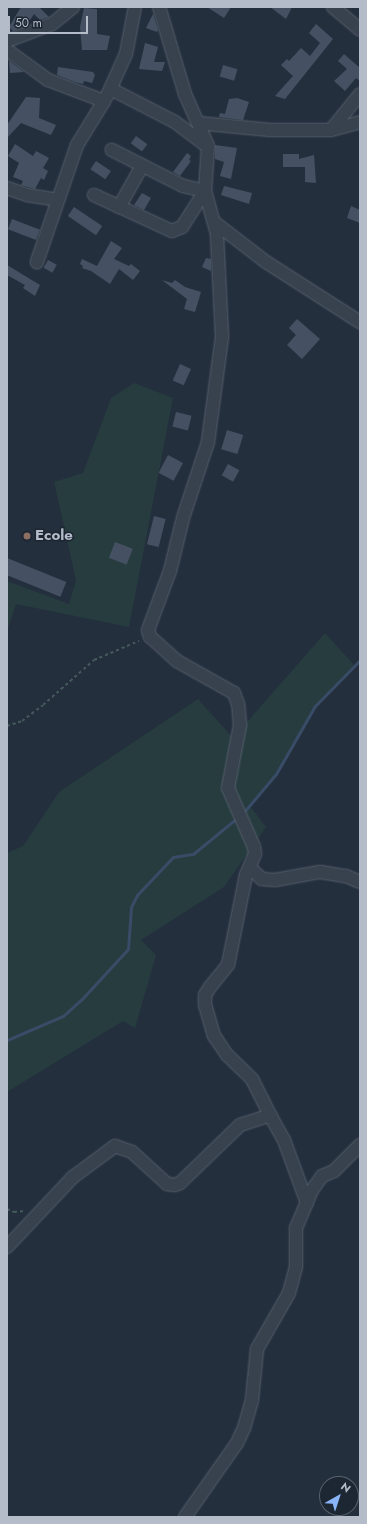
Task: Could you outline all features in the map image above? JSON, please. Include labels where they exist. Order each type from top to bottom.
[{"type":"street","points":[[7,41],[52,24],[73,7]]},
{"type":"street","points":[[37,262],[77,145],[111,89],[126,54],[135,7]]},
{"type":"street","points":[[159,7],[185,94],[208,146],[205,192],[214,222],[220,274],[222,337],[208,442],[183,518],[170,571],[149,621],[150,637],[177,661],[234,693],[240,725],[228,783],[254,847],[255,854],[246,874],[228,965],[210,986],[205,995],[205,1005],[214,1036],[227,1055],[252,1079],[263,1095],[270,1115],[284,1140],[307,1203]]},
{"type":"street","points":[[333,7],[360,30]]},
{"type":"street","points":[[7,50],[48,80],[104,101]]},
{"type":"street","points":[[111,89],[175,122],[208,146]]},
{"type":"street","points":[[331,130],[360,94]]},
{"type":"street","points":[[198,123],[232,129],[331,130],[360,122]]},
{"type":"street","points":[[112,150],[183,186],[205,192]]},
{"type":"street","points":[[119,207],[142,166]]},
{"type":"street","points":[[7,188],[27,195],[57,200]]},
{"type":"street","points":[[94,195],[172,231],[178,230],[205,192]]},
{"type":"street","points":[[214,222],[266,262],[360,322]]},
{"type":"street","points":[[250,868],[262,880],[275,880],[320,872],[338,874],[360,882]]},
{"type":"street","points":[[7,1247],[42,1207],[72,1177],[115,1146],[132,1152],[167,1184],[180,1183],[235,1129],[248,1121],[270,1115]]},
{"type":"street","points":[[185,1517],[237,1443],[244,1428],[252,1400],[257,1349],[289,1293],[296,1266],[296,1228],[307,1203],[322,1176],[334,1171],[360,1145]]},
{"type":"path","points":[[7,726],[22,721],[94,660],[150,637]]},
{"type":"path","points":[[7,1209],[14,1212],[42,1207]]},
{"type":"green space","points":[[134,383],[173,398],[129,627],[16,604],[7,632],[7,581],[69,604],[76,580],[54,482],[83,473],[111,398]]},
{"type":"green space","points":[[325,633],[354,665],[315,706],[276,774],[250,806],[266,827],[224,887],[141,940],[156,955],[135,1028],[123,1021],[7,1092],[7,853],[23,846],[59,792],[198,699],[233,738]]},
{"type":"building","points":[[21,7],[39,7],[49,17],[40,20],[34,14],[26,26],[13,31],[9,27]]},
{"type":"building","points":[[207,7],[231,7],[224,18]]},
{"type":"building","points":[[270,7],[292,7],[286,19]]},
{"type":"building","points":[[84,8],[97,9],[97,34],[110,36],[107,50],[82,50],[80,27]]},
{"type":"building","points":[[153,14],[158,30],[157,32],[146,28]]},
{"type":"building","points":[[316,24],[333,39],[285,99],[275,96],[293,76],[281,65],[287,59],[289,61],[301,48],[310,56],[320,43],[309,33]]},
{"type":"building","points":[[145,43],[158,47],[154,62],[165,62],[162,71],[139,69]]},
{"type":"building","points":[[344,54],[360,68],[360,81],[356,78],[345,91],[334,81],[347,69],[338,61]]},
{"type":"building","points":[[9,61],[24,72],[10,73]]},
{"type":"building","points":[[223,65],[237,69],[234,81],[220,77]]},
{"type":"building","points":[[58,67],[93,72],[95,75],[92,83],[84,81],[83,84],[57,75]]},
{"type":"building","points":[[26,97],[40,98],[39,118],[56,125],[51,135],[21,123],[7,138],[7,125]]},
{"type":"building","points":[[237,98],[249,102],[243,120],[219,117],[220,113],[225,114],[229,99]]},
{"type":"building","points":[[136,136],[147,144],[142,152],[131,143]]},
{"type":"building","points":[[15,144],[33,156],[36,151],[49,158],[43,168],[48,171],[44,180],[41,178],[35,189],[21,185],[23,181],[13,177],[19,163],[8,156]]},
{"type":"building","points":[[215,145],[237,148],[231,179],[220,176],[224,162],[215,159]]},
{"type":"building","points":[[187,153],[191,156],[189,160],[191,161],[180,176],[173,172]]},
{"type":"building","points":[[283,154],[299,154],[299,159],[314,155],[316,183],[305,182],[305,167],[283,167]]},
{"type":"building","points":[[96,161],[111,171],[105,179],[90,169]]},
{"type":"building","points":[[224,186],[252,193],[249,204],[221,195]]},
{"type":"building","points":[[142,193],[151,198],[144,210],[134,205]]},
{"type":"building","points":[[351,206],[360,210],[360,223],[347,218]]},
{"type":"building","points":[[74,207],[102,226],[96,235],[68,216]]},
{"type":"building","points":[[12,219],[40,230],[36,240],[8,229]]},
{"type":"building","points":[[111,241],[122,248],[114,259],[129,266],[131,264],[140,271],[133,280],[119,269],[110,284],[91,271],[82,268],[83,266],[80,264],[82,259],[97,266]]},
{"type":"building","points":[[206,258],[211,259],[211,271],[202,267]]},
{"type":"building","points":[[48,260],[57,265],[52,273],[44,268]]},
{"type":"building","points":[[7,265],[40,285],[35,296],[23,288],[25,285],[7,275]]},
{"type":"building","points":[[162,280],[172,283],[175,280],[185,287],[201,292],[195,312],[184,309],[187,299]]},
{"type":"building","points":[[297,319],[320,339],[302,359],[287,345],[296,335],[289,328]]},
{"type":"building","points":[[180,364],[191,369],[184,385],[173,380]]},
{"type":"building","points":[[176,412],[192,416],[188,430],[172,427]]},
{"type":"building","points":[[227,430],[243,435],[237,454],[221,449]]},
{"type":"building","points":[[168,455],[183,463],[174,481],[159,473]]},
{"type":"building","points":[[228,464],[239,470],[233,482],[222,475]]},
{"type":"building","points":[[154,516],[166,519],[159,547],[147,544]]},
{"type":"building","points":[[115,542],[133,549],[127,565],[109,558]]},
{"type":"building","points":[[7,558],[66,582],[60,597],[7,575]]},
{"type":"waterway","points":[[243,813],[276,774],[315,706],[360,660]]},
{"type":"waterway","points":[[7,1040],[63,1016],[81,1000],[128,949],[131,907],[137,895],[173,857],[193,854],[237,818]]},
{"type":"place","name":"Ecole","points":[[27,536]]}]
